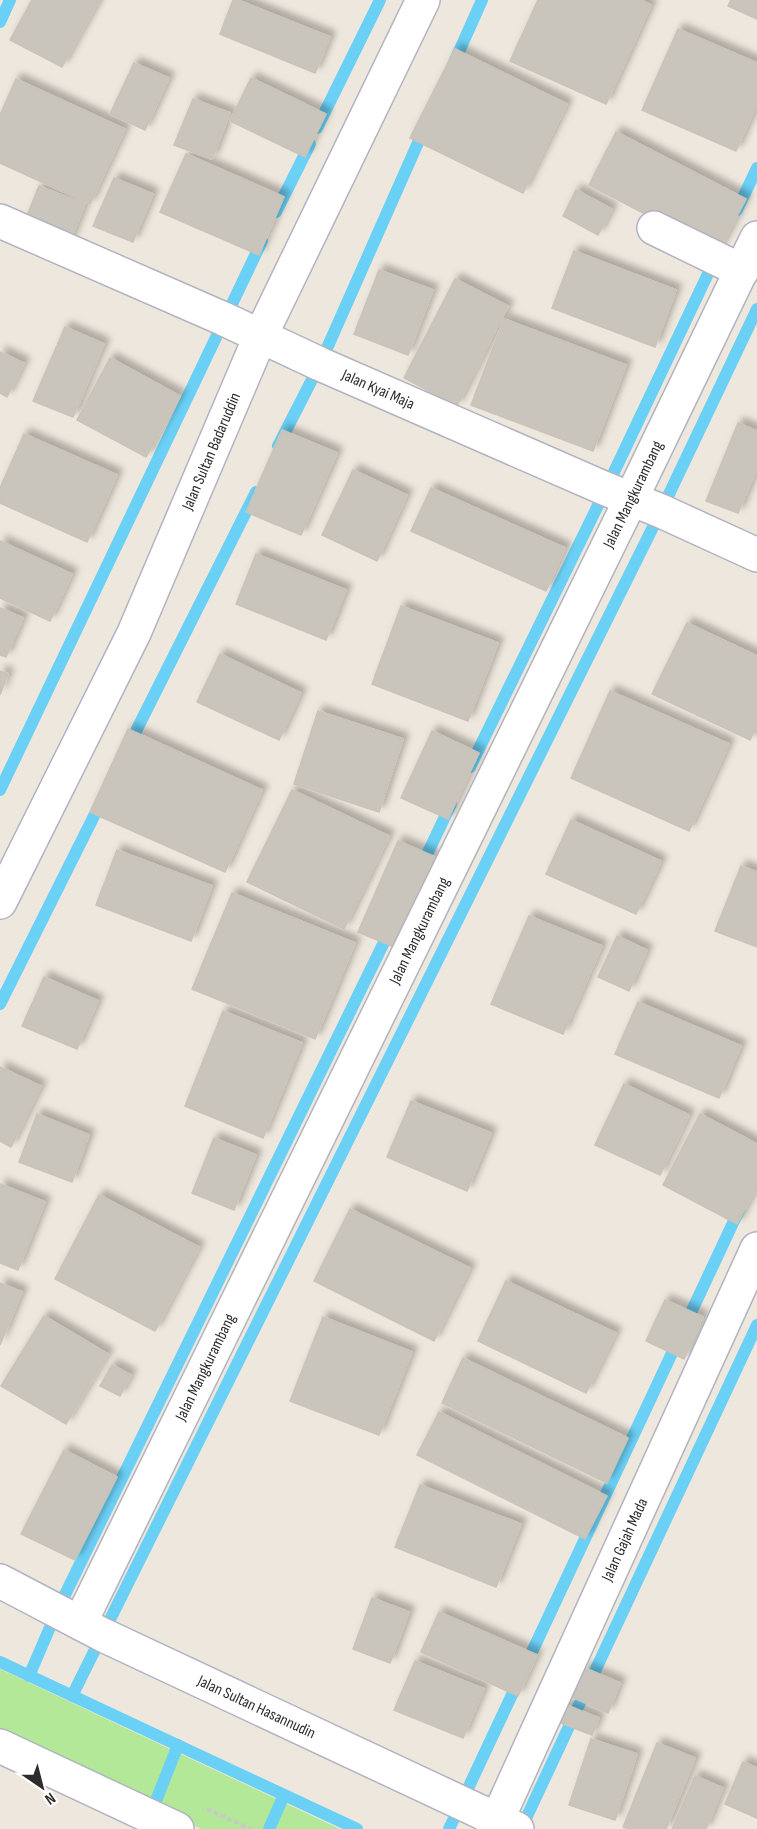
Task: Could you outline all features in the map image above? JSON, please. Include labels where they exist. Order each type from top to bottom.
[{"type":"street","name":"Jalan Sultan Badaruddin","points":[[0,902],[134,633],[260,337],[423,0]]},
{"type":"street","name":"Jalan Kyai Maja","points":[[0,221],[757,555]]},
{"type":"street","points":[[654,228],[742,271]]},
{"type":"street","name":"Jalan Mangkurambang","points":[[80,1623],[631,500],[757,238]]},
{"type":"street","name":"Jalan Gajah Mada","points":[[502,1826],[757,1249]]},
{"type":"street","name":"Jalan Sultan Hasannudin","points":[[0,1581],[80,1623],[502,1826]]},
{"type":"street","points":[[0,1746],[177,1829]]},
{"type":"green space","points":[[0,1669],[340,1829],[201,1829],[0,1735]]},
{"type":"building","points":[[32,0],[99,0],[62,67],[10,40]]},
{"type":"building","points":[[233,0],[330,37],[315,73],[220,34]]},
{"type":"building","points":[[538,0],[641,0],[651,5],[606,104],[510,61]]},
{"type":"building","points":[[731,0],[757,0],[757,19],[728,6]]},
{"type":"building","points":[[678,29],[757,63],[757,104],[736,151],[642,110]]},
{"type":"building","points":[[455,49],[567,104],[523,193],[410,138]]},
{"type":"building","points":[[134,63],[169,78],[145,130],[110,114]]},
{"type":"building","points":[[251,78],[326,114],[305,157],[230,121]]},
{"type":"building","points":[[16,79],[125,129],[90,204],[0,163],[0,115]]},
{"type":"building","points":[[193,99],[230,113],[212,159],[174,145]]},
{"type":"building","points":[[616,132],[746,199],[718,252],[589,185]]},
{"type":"building","points":[[186,154],[284,197],[259,255],[160,212]]},
{"type":"building","points":[[114,178],[153,194],[133,242],[93,226]]},
{"type":"building","points":[[39,186],[85,204],[68,246],[22,228]]},
{"type":"building","points":[[576,190],[612,209],[598,235],[563,216]]},
{"type":"building","points":[[574,251],[676,290],[655,347],[552,308]]},
{"type":"building","points":[[379,270],[433,290],[408,355],[354,334]]},
{"type":"building","points":[[455,279],[508,306],[457,406],[404,378]]},
{"type":"building","points":[[504,319],[626,365],[593,451],[471,405]]},
{"type":"building","points":[[65,327],[104,344],[73,417],[33,401]]},
{"type":"building","points":[[0,352],[24,363],[7,397],[0,393]]},
{"type":"building","points":[[110,358],[180,396],[146,457],[77,420]]},
{"type":"building","points":[[738,423],[757,431],[757,468],[738,513],[706,501]]},
{"type":"building","points":[[282,430],[337,453],[301,535],[246,512]]},
{"type":"building","points":[[24,434],[117,475],[87,542],[0,503],[0,488]]},
{"type":"building","points":[[353,470],[407,495],[377,561],[322,535]]},
{"type":"building","points":[[431,488],[565,548],[546,591],[411,531]]},
{"type":"building","points":[[0,541],[72,574],[50,621],[0,598]]},
{"type":"building","points":[[256,554],[346,590],[326,640],[236,604]]},
{"type":"building","points":[[401,606],[498,643],[468,721],[372,684]]},
{"type":"building","points":[[0,608],[23,618],[6,657],[0,655]]},
{"type":"building","points":[[687,623],[757,656],[757,725],[750,740],[652,694]]},
{"type":"building","points":[[220,654],[301,693],[279,740],[197,702]]},
{"type":"building","points":[[0,671],[8,674],[0,695]]},
{"type":"building","points":[[610,691],[729,744],[689,831],[571,778]]},
{"type":"building","points":[[318,711],[403,739],[379,812],[294,784]]},
{"type":"building","points":[[128,729],[262,790],[225,872],[90,812]]},
{"type":"building","points":[[432,731],[479,753],[448,819],[401,798]]},
{"type":"building","points":[[292,790],[389,836],[344,929],[247,882]]},
{"type":"building","points":[[571,820],[661,861],[636,914],[546,874]]},
{"type":"building","points":[[398,841],[435,857],[394,947],[358,932]]},
{"type":"building","points":[[117,850],[212,886],[191,941],[96,905]]},
{"type":"building","points":[[741,866],[757,872],[757,947],[715,931]]},
{"type":"building","points":[[232,893],[355,943],[315,1039],[192,989]]},
{"type":"building","points":[[529,916],[602,946],[563,1034],[491,1004]]},
{"type":"building","points":[[617,936],[647,950],[629,991],[598,977]]},
{"type":"building","points":[[44,977],[98,1001],[77,1049],[22,1026]]},
{"type":"building","points":[[638,1002],[741,1046],[719,1098],[615,1054]]},
{"type":"building","points":[[223,1011],[302,1043],[263,1138],[185,1106]]},
{"type":"building","points":[[0,1067],[41,1086],[11,1147],[0,1141]]},
{"type":"building","points":[[624,1084],[689,1115],[660,1175],[595,1145]]},
{"type":"building","points":[[411,1101],[491,1133],[467,1191],[387,1157]]},
{"type":"building","points":[[37,1114],[89,1135],[72,1182],[19,1162]]},
{"type":"building","points":[[700,1114],[757,1144],[757,1186],[737,1224],[663,1185]]},
{"type":"building","points":[[214,1138],[256,1155],[234,1210],[192,1193]]},
{"type":"building","points":[[0,1184],[45,1202],[18,1270],[0,1263]]},
{"type":"building","points":[[99,1195],[199,1247],[155,1331],[55,1279]]},
{"type":"building","points":[[350,1209],[470,1268],[434,1341],[314,1281]]},
{"type":"building","points":[[506,1281],[616,1333],[586,1393],[478,1341]]},
{"type":"building","points":[[0,1283],[22,1292],[0,1345]]},
{"type":"building","points":[[665,1300],[703,1317],[684,1359],[646,1341]]},
{"type":"building","points":[[44,1316],[108,1354],[66,1424],[1,1386]]},
{"type":"building","points":[[323,1317],[412,1352],[379,1435],[290,1401]]},
{"type":"building","points":[[463,1358],[628,1438],[607,1483],[442,1403]]},
{"type":"building","points":[[112,1365],[131,1375],[120,1396],[100,1386]]},
{"type":"building","points":[[439,1412],[607,1496],[585,1539],[417,1455]]},
{"type":"building","points":[[64,1450],[117,1477],[75,1560],[21,1534]]},
{"type":"building","points":[[420,1485],[521,1524],[496,1587],[395,1547]]},
{"type":"building","points":[[372,1598],[409,1612],[390,1663],[353,1649]]},
{"type":"building","points":[[439,1612],[537,1655],[518,1696],[421,1652]]},
{"type":"building","points":[[415,1661],[484,1689],[463,1738],[394,1710]]},
{"type":"building","points":[[585,1668],[620,1683],[608,1713],[572,1697]]},
{"type":"building","points":[[564,1704],[599,1718],[592,1735],[556,1721]]},
{"type":"building","points":[[591,1739],[637,1754],[615,1820],[569,1805]]},
{"type":"building","points":[[657,1743],[695,1758],[666,1829],[623,1827]]},
{"type":"building","points":[[743,1762],[757,1768],[757,1818],[725,1804]]},
{"type":"building","points":[[695,1776],[723,1788],[706,1829],[672,1829]]},
{"type":"waterway","points":[[0,22],[10,0]]},
{"type":"waterway","points":[[317,128],[380,0]]},
{"type":"waterway","points":[[453,65],[482,0]]},
{"type":"waterway","points":[[278,446],[320,364],[425,127]]},
{"type":"waterway","points":[[276,212],[310,144]]},
{"type":"waterway","points":[[737,210],[757,168]]},
{"type":"waterway","points":[[0,790],[262,241]]},
{"type":"waterway","points":[[470,767],[715,259]]},
{"type":"waterway","points":[[72,1696],[661,511],[757,309]]},
{"type":"waterway","points":[[128,747],[256,492]]},
{"type":"waterway","points":[[0,1004],[102,800]]},
{"type":"waterway","points":[[421,867],[451,804]]},
{"type":"waterway","points":[[29,1676],[57,1611],[391,928]]},
{"type":"waterway","points":[[449,1829],[740,1208]]},
{"type":"waterway","points":[[521,1829],[757,1325]]},
{"type":"waterway","points":[[0,1662],[357,1829]]},
{"type":"waterway","points":[[150,1816],[178,1745]]},
{"type":"waterway","points":[[269,1829],[284,1795]]}]
